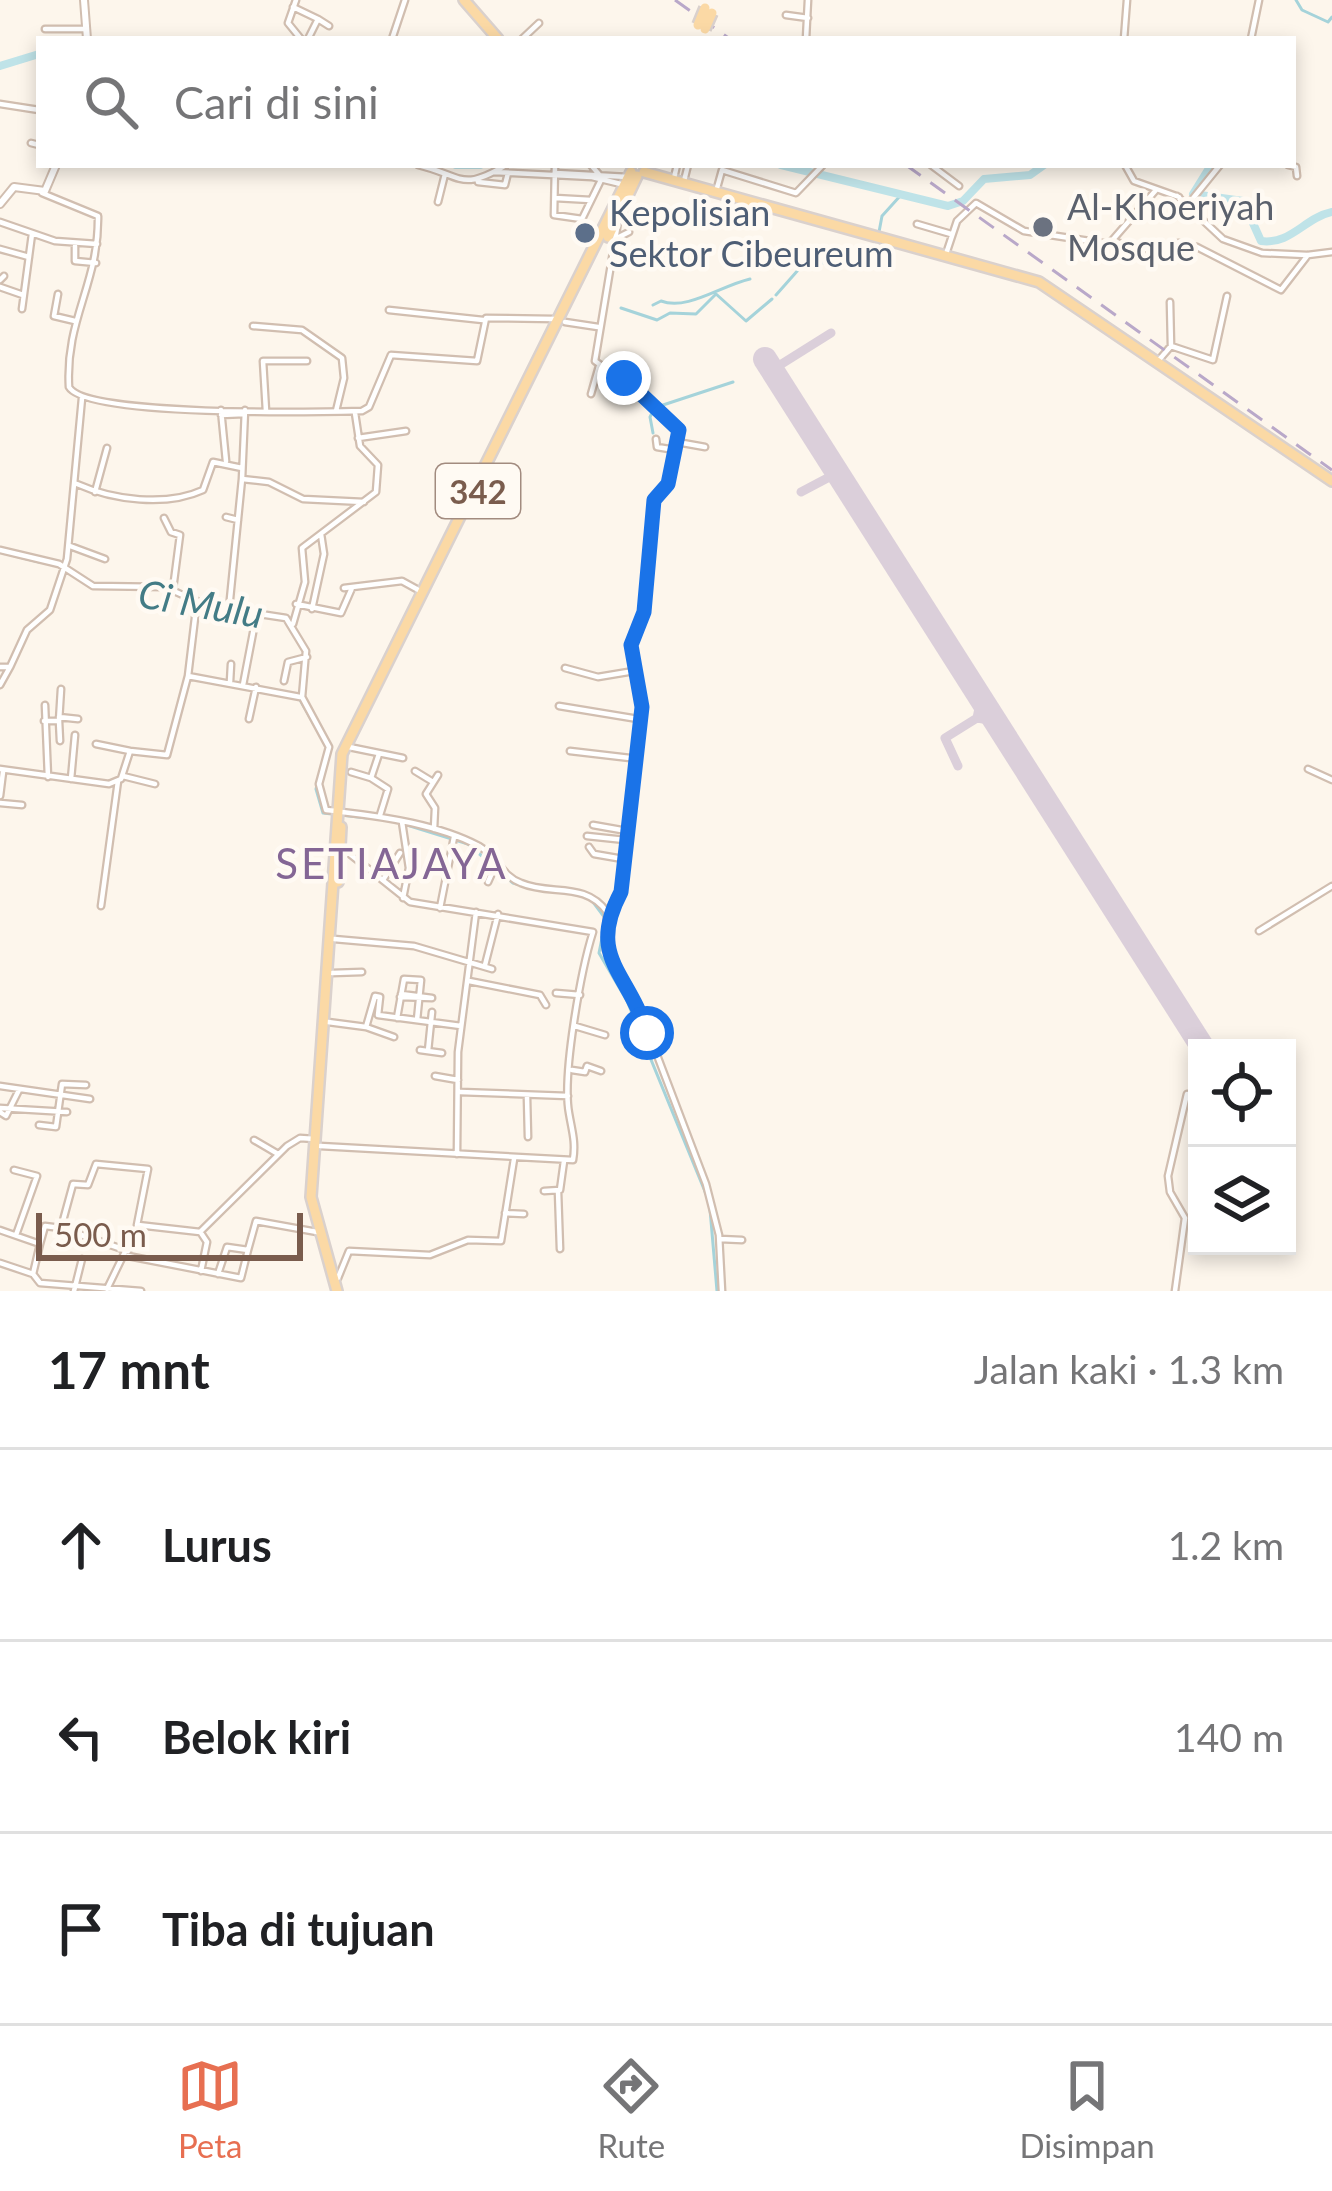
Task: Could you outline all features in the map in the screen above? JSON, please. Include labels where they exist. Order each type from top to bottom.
[{"type":"main road","points":[[464,0],[495,36]]},
{"type":"main road","points":[[699,33],[711,5]]},
{"type":"main road","points":[[635,173],[1039,283],[1332,481]]},
{"type":"main road","name":"342","points":[[318,1143],[341,754],[353,722],[545,360],[635,173]]},
{"type":"main road","name":"342","points":[[582,284],[635,173]]},
{"type":"main road","name":"342","points":[[341,790],[349,747],[419,599]]},
{"type":"main road","name":"342","points":[[339,814],[332,973],[315,1173],[316,1232],[339,1287]]},
{"type":"main road","name":"342","points":[[315,1173],[318,1221],[339,1287]]},
{"type":"street","points":[[84,0],[87,36]]},
{"type":"street","points":[[393,36],[405,0]]},
{"type":"street","points":[[806,36],[808,0]]},
{"type":"street","points":[[1124,36],[1127,0]]},
{"type":"street","points":[[1252,36],[1259,0]]},
{"type":"street","points":[[302,36],[289,23],[294,3],[329,26]]},
{"type":"street","points":[[786,15],[808,18]]},
{"type":"street","points":[[307,36],[318,20]]},
{"type":"street","points":[[525,36],[539,23]]},
{"type":"street","points":[[45,29],[86,29]]},
{"type":"street","points":[[0,104],[36,110]]},
{"type":"street","points":[[1296,167],[1298,176]]},
{"type":"street","points":[[42,193],[54,168]]},
{"type":"street","points":[[434,168],[455,181]]},
{"type":"street","points":[[478,182],[501,168]]},
{"type":"street","points":[[677,168],[678,185]]},
{"type":"street","points":[[678,185],[686,168]]},
{"type":"street","points":[[715,195],[721,170],[791,193],[820,168]]},
{"type":"street","points":[[935,168],[959,186]]},
{"type":"street","points":[[1127,168],[1134,182],[1177,196],[1197,196],[1218,168]]},
{"type":"street","points":[[494,172],[592,170],[602,177],[635,173]]},
{"type":"street","points":[[554,172],[557,215]]},
{"type":"street","points":[[443,184],[506,185],[508,173]]},
{"type":"street","points":[[438,202],[446,174]]},
{"type":"street","points":[[542,211],[583,218],[602,177]]},
{"type":"street","points":[[0,204],[13,188],[96,213],[96,263],[69,338],[69,384],[73,394],[82,398],[221,412],[355,411],[369,407],[392,355],[479,360],[483,320]]},
{"type":"street","points":[[1114,242],[1156,190]]},
{"type":"street","points":[[1177,196],[1223,239],[1262,253],[1308,256],[1332,252]]},
{"type":"street","points":[[555,198],[593,200]]},
{"type":"street","points":[[945,255],[951,234],[977,203],[1024,231],[1152,250],[1178,243],[1197,247],[1281,290],[1308,256]]},
{"type":"street","points":[[592,394],[599,366],[594,355],[598,327],[620,211]]},
{"type":"street","points":[[0,222],[75,244],[97,244]]},
{"type":"street","points":[[917,224],[951,234]]},
{"type":"street","points":[[615,239],[629,232]]},
{"type":"street","points":[[22,309],[32,234]]},
{"type":"street","points":[[75,244],[74,260],[96,263]]},
{"type":"street","points":[[0,249],[30,257]]},
{"type":"street","points":[[1,281],[26,296]]},
{"type":"street","points":[[58,294],[54,316],[75,321]]},
{"type":"street","points":[[1171,346],[1213,360],[1227,296]]},
{"type":"street","points":[[1158,362],[1171,346],[1170,302]]},
{"type":"street","points":[[389,310],[598,327]]},
{"type":"street","points":[[253,326],[302,330],[342,359],[344,378],[336,411]]},
{"type":"street","points":[[266,411],[262,362],[307,361]]},
{"type":"street","points":[[200,1232],[296,1139],[514,1159],[564,1161],[574,1156],[570,1096],[575,1026],[607,912],[621,892],[642,694],[631,645],[644,612],[654,500],[668,484],[678,426],[624,378],[599,366]]},
{"type":"street","points":[[0,686],[28,628],[50,610],[64,568],[77,484],[82,398]]},
{"type":"street","points":[[355,411],[358,438],[378,466],[376,492],[302,548],[305,582],[293,623],[305,657],[300,697],[329,747],[319,796],[324,808],[435,829],[482,848],[518,882],[580,893],[607,912]]},
{"type":"street","points":[[221,412],[225,460],[240,465]]},
{"type":"street","points":[[229,610],[245,412]]},
{"type":"street","points":[[226,444],[241,444],[242,425]]},
{"type":"street","points":[[358,438],[406,431]]},
{"type":"street","points":[[656,439],[657,447],[675,450]]},
{"type":"street","points":[[677,442],[705,447]]},
{"type":"street","points":[[95,492],[107,448]]},
{"type":"street","points":[[77,484],[95,492],[147,499],[190,496],[208,483],[213,462],[240,465]]},
{"type":"street","points":[[242,479],[269,482],[303,499],[364,502]]},
{"type":"street","points":[[190,496],[192,504]]},
{"type":"street","points":[[146,508],[147,499]]},
{"type":"street","points":[[226,517],[238,520]]},
{"type":"street","points":[[164,518],[171,532],[180,534],[173,589]]},
{"type":"street","points":[[312,609],[325,552],[321,534]]},
{"type":"street","points":[[70,546],[105,559]]},
{"type":"street","points":[[0,550],[64,568],[93,586],[173,589],[196,605],[278,614],[293,623]]},
{"type":"street","points":[[296,604],[341,613],[348,588],[402,581],[419,599]]},
{"type":"street","points":[[96,744],[167,755],[188,676],[196,605]]},
{"type":"street","points":[[243,685],[257,614]]},
{"type":"street","points":[[284,681],[288,662],[305,657]]},
{"type":"street","points":[[230,682],[231,664]]},
{"type":"street","points":[[0,667],[10,667]]},
{"type":"street","points":[[565,668],[598,677],[634,670]]},
{"type":"street","points":[[188,676],[300,697]]},
{"type":"street","points":[[597,692],[598,677]]},
{"type":"street","points":[[249,719],[256,687]]},
{"type":"street","points":[[59,741],[61,689]]},
{"type":"street","points":[[45,705],[48,777]]},
{"type":"street","points":[[559,706],[638,719]]},
{"type":"street","points":[[44,721],[78,719]]},
{"type":"street","points":[[71,779],[75,735]]},
{"type":"street","points":[[349,747],[403,758]]},
{"type":"street","points":[[101,906],[121,778],[130,751]]},
{"type":"street","points":[[570,751],[632,758]]},
{"type":"street","points":[[371,778],[379,754]]},
{"type":"street","points":[[22,805],[0,800],[2,769],[155,784]]},
{"type":"street","points":[[1308,769],[1332,780]]},
{"type":"street","points":[[415,771],[433,782]]},
{"type":"street","points":[[351,772],[388,789],[380,815]]},
{"type":"street","points":[[435,829],[435,808],[426,796],[438,775]]},
{"type":"street","points":[[402,824],[409,868],[403,899]]},
{"type":"street","points":[[593,824],[627,831]]},
{"type":"street","points":[[587,836],[625,840]]},
{"type":"street","points":[[440,908],[453,839]]},
{"type":"street","points":[[340,847],[403,899],[591,929],[597,950],[642,1016],[708,1189],[720,1239],[722,1291]]},
{"type":"street","points":[[589,847],[594,854],[623,859]]},
{"type":"street","points":[[383,880],[400,854]]},
{"type":"street","points":[[488,882],[495,864]]},
{"type":"street","points":[[1259,931],[1332,886]]},
{"type":"street","points":[[457,1154],[461,1026],[476,912]]},
{"type":"street","points":[[334,939],[414,946],[488,968],[490,937],[498,914]]},
{"type":"street","points":[[476,934],[490,937]]},
{"type":"street","points":[[332,973],[362,972]]},
{"type":"street","points":[[397,1018],[404,978],[418,979],[417,1020]]},
{"type":"street","points":[[469,981],[540,995],[546,1005]]},
{"type":"street","points":[[556,993],[580,995]]},
{"type":"street","points":[[401,996],[419,998]]},
{"type":"street","points":[[432,1012],[424,1051],[442,1053]]},
{"type":"street","points":[[366,1027],[375,1014],[461,1026]]},
{"type":"street","points":[[328,1022],[394,1037]]},
{"type":"street","points":[[575,1026],[605,1035]]},
{"type":"street","points":[[572,1070],[585,1072],[586,1066],[601,1071]]},
{"type":"street","points":[[435,1076],[460,1080]]},
{"type":"street","points":[[56,1127],[64,1083],[86,1085]]},
{"type":"street","points":[[1,1089],[90,1099]]},
{"type":"street","points":[[14,1106],[19,1090]]},
{"type":"street","points":[[460,1092],[570,1096]]},
{"type":"street","points":[[1175,1291],[1185,1218],[1170,1192],[1168,1176],[1187,1094]]},
{"type":"street","points":[[527,1097],[528,1137]]},
{"type":"street","points":[[0,1110],[14,1106],[62,1111]]},
{"type":"street","points":[[39,1125],[68,1126]]},
{"type":"street","points":[[254,1140],[278,1154]]},
{"type":"street","points":[[442,1154],[442,1164]]},
{"type":"street","points":[[339,1287],[350,1251],[426,1255],[468,1240],[501,1241],[514,1159]]},
{"type":"street","points":[[560,1249],[558,1191],[564,1161]]},
{"type":"street","points":[[61,1228],[73,1184],[88,1185],[98,1163],[148,1169],[134,1222],[200,1232],[207,1242],[200,1270]]},
{"type":"street","points":[[14,1170],[37,1176],[16,1235]]},
{"type":"street","points":[[544,1191],[558,1191]]},
{"type":"street","points":[[504,1213],[524,1214]]},
{"type":"street","points":[[141,1291],[91,1288],[76,1282],[49,1287],[37,1282],[33,1274],[45,1226],[127,1254],[243,1277],[256,1221],[316,1232]]},
{"type":"street","points":[[107,1289],[111,1271],[127,1254],[138,1225]]},
{"type":"street","points":[[0,1230],[40,1244]]},
{"type":"street","points":[[720,1239],[742,1240]]},
{"type":"street","points":[[218,1274],[227,1247],[248,1250]]},
{"type":"street","points":[[74,1291],[82,1259]]},
{"type":"street","points":[[0,1263],[33,1274]]},
{"type":"waterway","points":[[1296,0],[1302,10],[1328,22],[1332,17]]},
{"type":"waterway","points":[[0,66],[36,55]]},
{"type":"waterway","points":[[793,168],[948,206],[963,201],[984,179],[1030,175],[1040,168]]},
{"type":"waterway","points":[[1209,168],[1193,194],[1243,201],[1261,241],[1281,239],[1332,212]]},
{"type":"waterway","points":[[879,232],[882,216],[901,195]]},
{"type":"waterway","points":[[776,295],[799,269],[869,251],[878,243]]},
{"type":"waterway","points":[[653,305],[682,303],[750,279]]},
{"type":"waterway","points":[[621,308],[657,320],[670,313],[696,314],[716,294],[746,321],[772,299]]},
{"type":"waterway","points":[[663,405],[733,382]]},
{"type":"waterway","points":[[653,433],[650,417],[655,407]]},
{"type":"waterway","name":"Ci Mulu","points":[[7,554],[39,562]]},
{"type":"waterway","name":"Ci Mulu","points":[[74,576],[96,588]]},
{"type":"waterway","name":"Ci Mulu","points":[[181,597],[201,609],[246,614]]},
{"type":"waterway","name":"Ci Mulu","points":[[299,698],[324,742]]},
{"type":"waterway","name":"Ci Mulu","points":[[320,773],[316,789],[323,813],[367,818]]},
{"type":"waterway","name":"Ci Mulu","points":[[394,821],[468,844],[513,883],[544,891]]},
{"type":"waterway","name":"Ci Mulu","points":[[593,902],[605,918]]},
{"type":"waterway","name":"Ci Mulu","points":[[604,928],[599,953],[627,1001],[706,1194]]},
{"type":"waterway","name":"Ci Mulu","points":[[710,1209],[717,1291]]},
{"type":"taxiway","points":[[772,370],[831,333]]},
{"type":"taxiway","points":[[801,492],[837,473]]},
{"type":"taxiway","points":[[977,718],[981,699]]},
{"type":"taxiway","points":[[958,766],[945,738],[977,718],[995,721]]},
{"type":"runway","points":[[765,359],[1197,1039]]},
{"type":"railway","points":[[675,0],[726,36]]},
{"type":"railway","points":[[910,168],[1332,470]]},
{"type":"place","name":"Al-Khoeriyah Mosque","points":[[1043,227]]},
{"type":"place","name":"Kepolisian Sektor Cibeureum","points":[[585,233]]},
{"type":"district","name":"SETIAJAYA","points":[[392,863]]},
{"type":"route","points":[[624,378],[679,430],[668,484],[654,500],[643,619],[631,645],[642,707],[632,758],[635,776],[621,892],[607,912],[606,950],[640,1010],[647,1033]]}]
